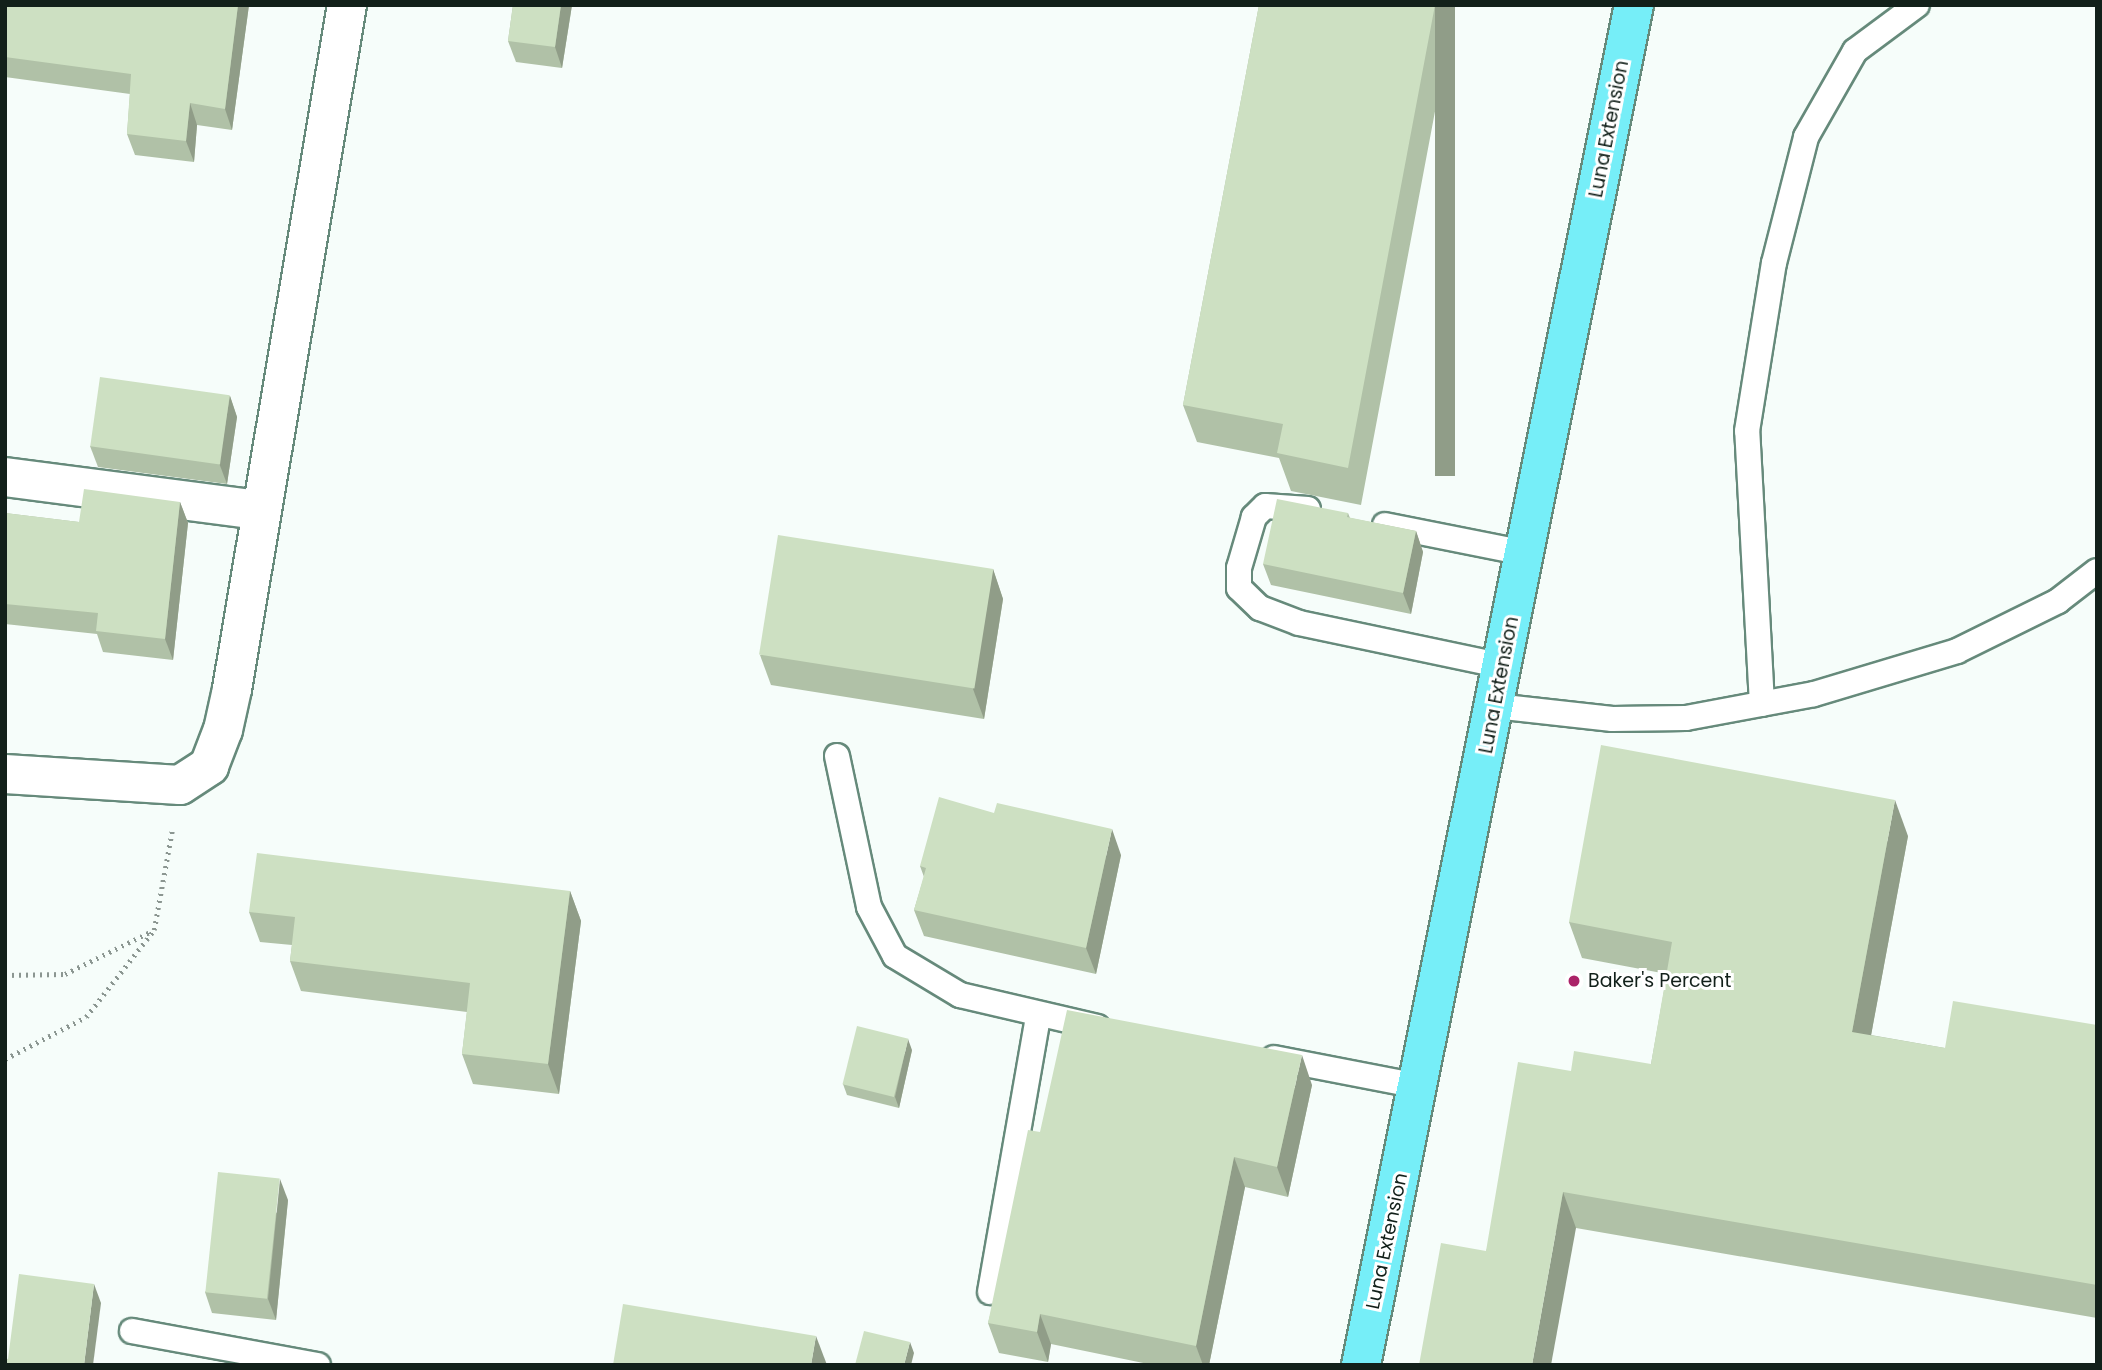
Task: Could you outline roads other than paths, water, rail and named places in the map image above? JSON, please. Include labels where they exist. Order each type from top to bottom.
[{"type":"highway","name":"Luna Extension","points":[[1361,1365],[1634,5]]},
{"type":"street","points":[[5,774],[180,785],[209,766],[223,730],[347,5]]},
{"type":"street","points":[[5,477],[261,510]]},
{"type":"lane","points":[[1762,704],[1747,431],[1774,263],[1806,137],[1855,51],[1917,5]]},
{"type":"lane","points":[[1328,513],[1287,505],[1265,506],[1254,517],[1239,568],[1239,588],[1260,608],[1298,623],[1503,666]]},
{"type":"lane","points":[[1355,519],[1525,553]]},
{"type":"lane","points":[[1495,706],[1612,719],[1674,718],[1814,694],[1957,651],[2058,601],[2097,571]]},
{"type":"lane","points":[[837,756],[869,907],[895,956],[960,995],[1038,1017],[1120,1031]]},
{"type":"lane","points":[[990,1292],[1038,1017]]},
{"type":"lane","points":[[1256,1055],[1418,1086]]},
{"type":"lane","points":[[132,1331],[318,1365]]},
{"type":"place","name":"Baker's Percent","points":[[1574,981]]}]
